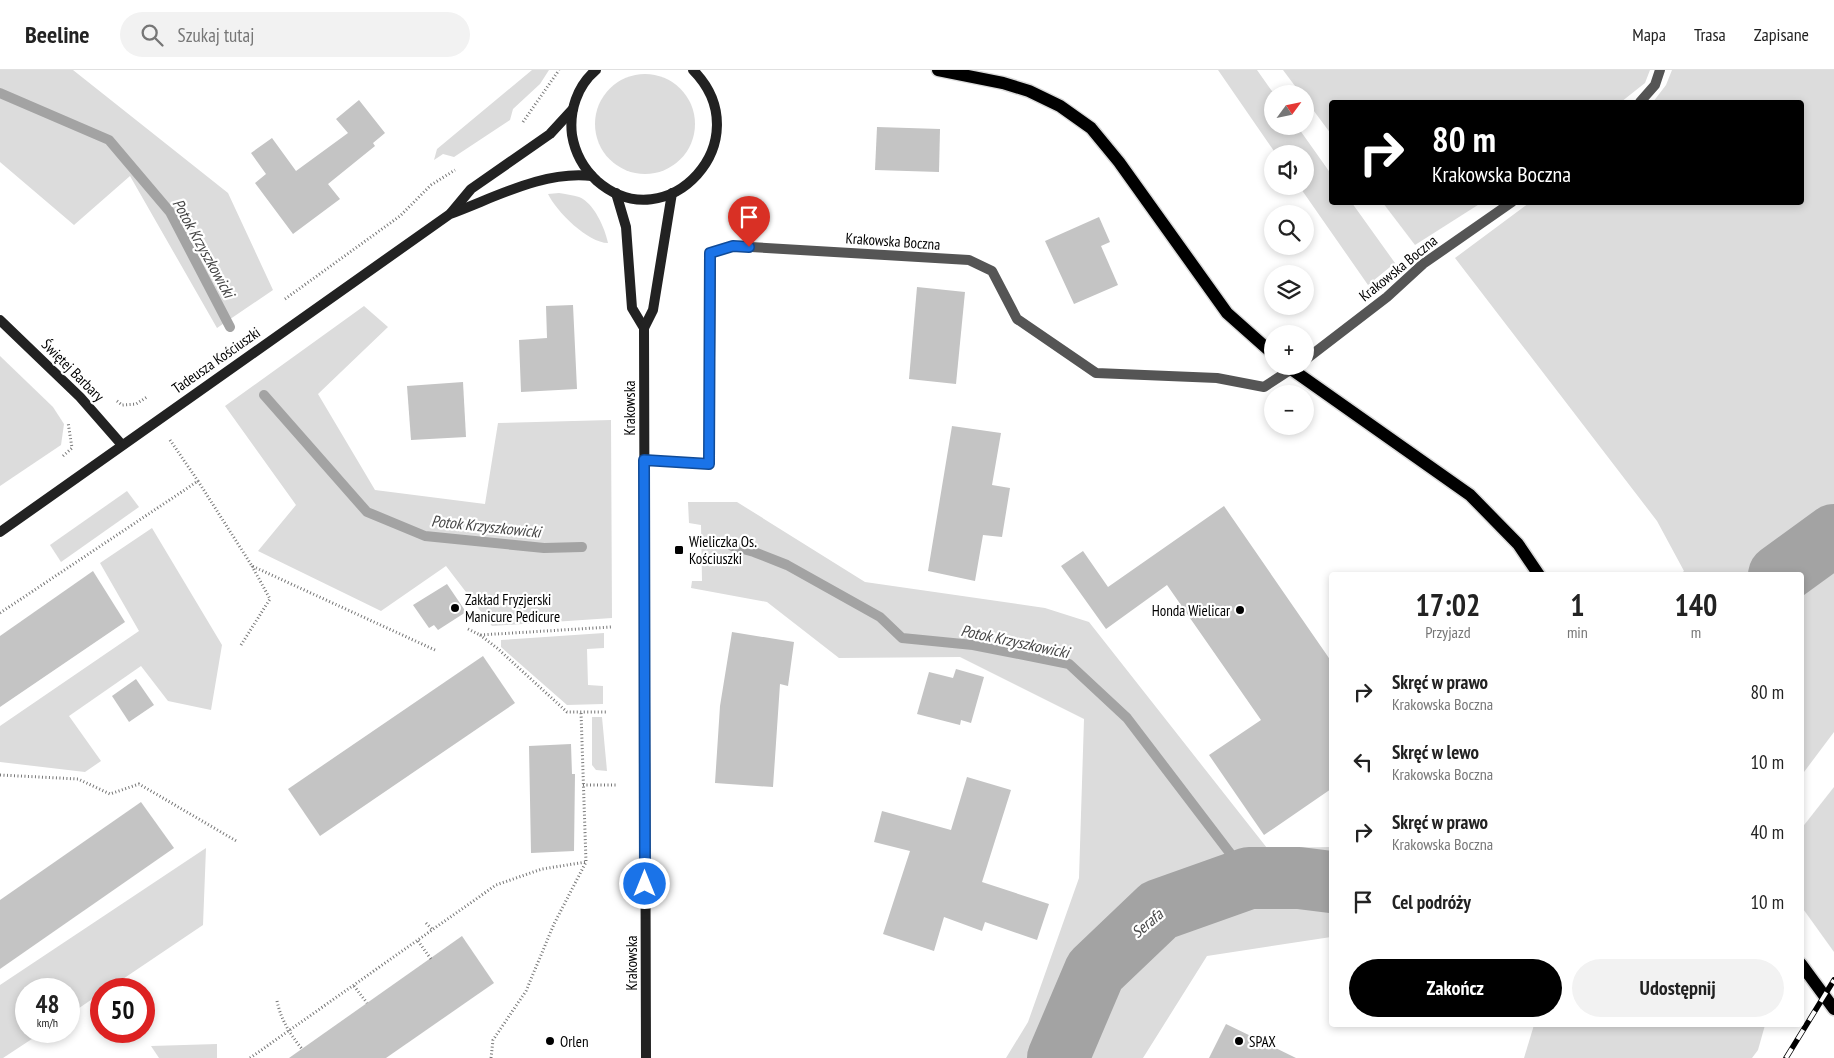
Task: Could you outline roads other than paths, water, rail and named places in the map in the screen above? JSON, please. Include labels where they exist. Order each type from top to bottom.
[{"type":"main road","points":[[596,70],[584,83],[573,109],[571,124],[576,152],[592,176],[616,193],[644,198],[672,193],[685,187],[700,172],[712,154],[716,141],[718,119],[713,98],[693,70]]},
{"type":"main road","points":[[938,70],[1003,83],[1029,91],[1060,106],[1091,128],[1119,162],[1227,313],[1264,346]]},
{"type":"main road","name":"Tadeusza Kościuszki","points":[[0,532],[450,214],[471,189],[550,134],[573,109]]},
{"type":"main road","name":"Tadeusza Kościuszki","points":[[450,214],[531,184],[571,174],[592,176]]},
{"type":"main road","name":"Krakowska","points":[[616,193],[626,227],[632,308],[644,328]]},
{"type":"main road","name":"Krakowska","points":[[646,1058],[644,328],[653,310],[672,193]]},
{"type":"main road","name":"Świętej Barbary","points":[[0,320],[80,397],[122,445]]},
{"type":"main road","points":[[1302,375],[1470,495],[1518,544],[1537,572]]},
{"type":"main road","points":[[1804,968],[1834,1009]]},
{"type":"street","points":[[1642,100],[1655,85],[1660,70]]},
{"type":"street","name":"Krakowska Boczna","points":[[1314,353],[1387,296],[1423,264],[1508,205]]},
{"type":"street","name":"Krakowska Boczna","points":[[644,460],[709,464],[710,253],[733,246],[969,260],[992,271],[1017,319],[1096,373],[1217,378],[1264,387],[1282,375]]},
{"type":"waterway","name":"Potok Krzyszkowicki","points":[[0,93],[109,140],[170,212],[230,327]]},
{"type":"waterway","name":"Potok Krzyszkowicki","points":[[264,395],[367,512],[425,536],[544,548],[582,547]]},
{"type":"waterway","name":"Serafa","points":[[1783,572],[1834,535]]},
{"type":"waterway","name":"Potok Krzyszkowicki","points":[[732,546],[754,552],[787,565],[880,617],[902,638],[973,645],[1069,664],[1127,718],[1249,878]]},
{"type":"waterway","name":"Serafa","points":[[1058,1058],[1095,971],[1159,910],[1249,878],[1299,878],[1329,882]]},
{"type":"railway","points":[[1786,1058],[1834,980]]},
{"type":"place","name":"Wieliczka Os. Kościuszki","points":[[679,550]]},
{"type":"place","name":"Zakład Fryzjerski Manicure Pedicure","points":[[455,608]]},
{"type":"place","name":"Honda Wielicar","points":[[1240,610]]},
{"type":"place","name":"Orlen","points":[[550,1041]]},
{"type":"place","name":"SPAX","points":[[1239,1041]]}]
